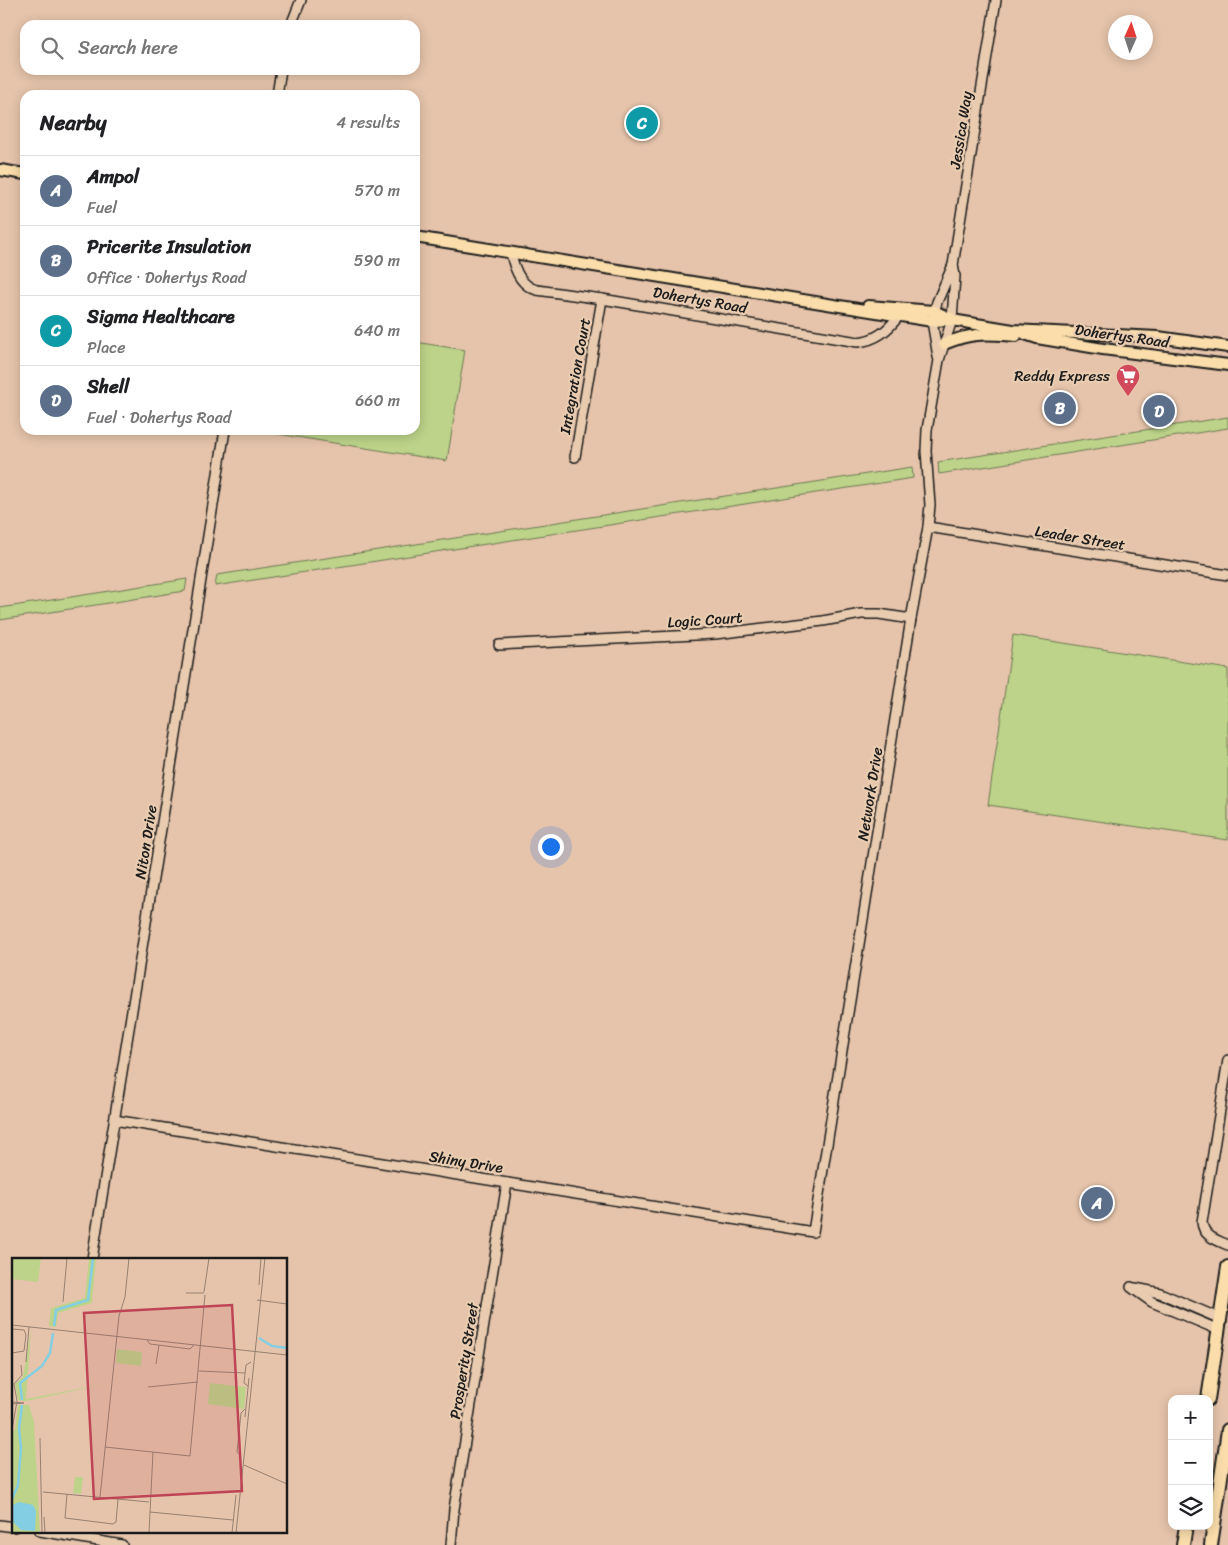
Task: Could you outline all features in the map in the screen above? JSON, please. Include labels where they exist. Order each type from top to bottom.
[{"type":"highway","points":[[1209,1395],[1224,1326],[1228,1267]]},
{"type":"highway","points":[[1211,1545],[1228,1430]]},
{"type":"highway","points":[[1183,1545],[1185,1530]]},
{"type":"main road","points":[[0,170],[20,173]]},
{"type":"main road","name":"Dohertys Road","points":[[420,238],[898,316],[933,316]]},
{"type":"main road","name":"Dohertys Road","points":[[839,306],[880,307],[1013,330],[1158,337],[1228,347]]},
{"type":"main road","name":"Dohertys Road","points":[[1013,330],[1037,338],[1103,349],[1228,365]]},
{"type":"main road","points":[[944,344],[961,337],[982,333],[1037,338]]},
{"type":"street","points":[[293,20],[301,0]]},
{"type":"street","name":"Jessica Way","points":[[933,316],[953,265],[996,0]]},
{"type":"street","points":[[278,90],[280,75]]},
{"type":"street","name":"Dohertys Road","points":[[511,253],[514,268],[529,288],[858,342],[882,334],[898,316]]},
{"type":"street","name":"Jessica Way","points":[[952,320],[955,276],[953,265]]},
{"type":"street","name":"Integration Court","points":[[575,457],[602,299]]},
{"type":"street","name":"Network Drive","points":[[933,316],[939,360]]},
{"type":"street","name":"Network Drive","points":[[813,1232],[911,619],[928,527],[930,505],[926,452],[927,430],[939,360],[952,320]]},
{"type":"street","name":"Niton Drive","points":[[92,1258],[225,435]]},
{"type":"street","name":"Leader Street","points":[[928,527],[1228,575]]},
{"type":"street","name":"Logic Court","points":[[499,645],[715,634],[822,621],[861,614],[879,614],[911,619]]},
{"type":"street","points":[[1228,1060],[1202,1222],[1206,1233],[1228,1245]]},
{"type":"street","name":"Shiny Drive","points":[[114,1120],[813,1232]]},
{"type":"street","name":"Prosperity Street","points":[[451,1545],[454,1509],[507,1182]]},
{"type":"street","points":[[1131,1287],[1160,1293],[1224,1326],[1152,1302],[1131,1287]]},
{"type":"street","points":[[46,1532],[122,1545]]},
{"type":"green space","points":[[420,343],[465,350],[447,461],[284,435],[420,435]]},
{"type":"green space","points":[[1228,417],[1228,428],[939,474],[938,462]]},
{"type":"green space","points":[[912,467],[913,478],[215,586],[217,575]]},
{"type":"green space","points":[[187,579],[185,591],[0,620],[0,608]]},
{"type":"green space","points":[[1013,635],[1228,669],[1228,840],[988,805]]},
{"type":"place","name":"Sigma Healthcare","points":[[642,123]]},
{"type":"place","name":"Reddy Express","points":[[1128,397]]},
{"type":"place","name":"Pricerite Insulation","points":[[1060,408]]},
{"type":"place","name":"Shell","points":[[1159,411]]},
{"type":"place","name":"Ampol","points":[[1097,1203]]}]
